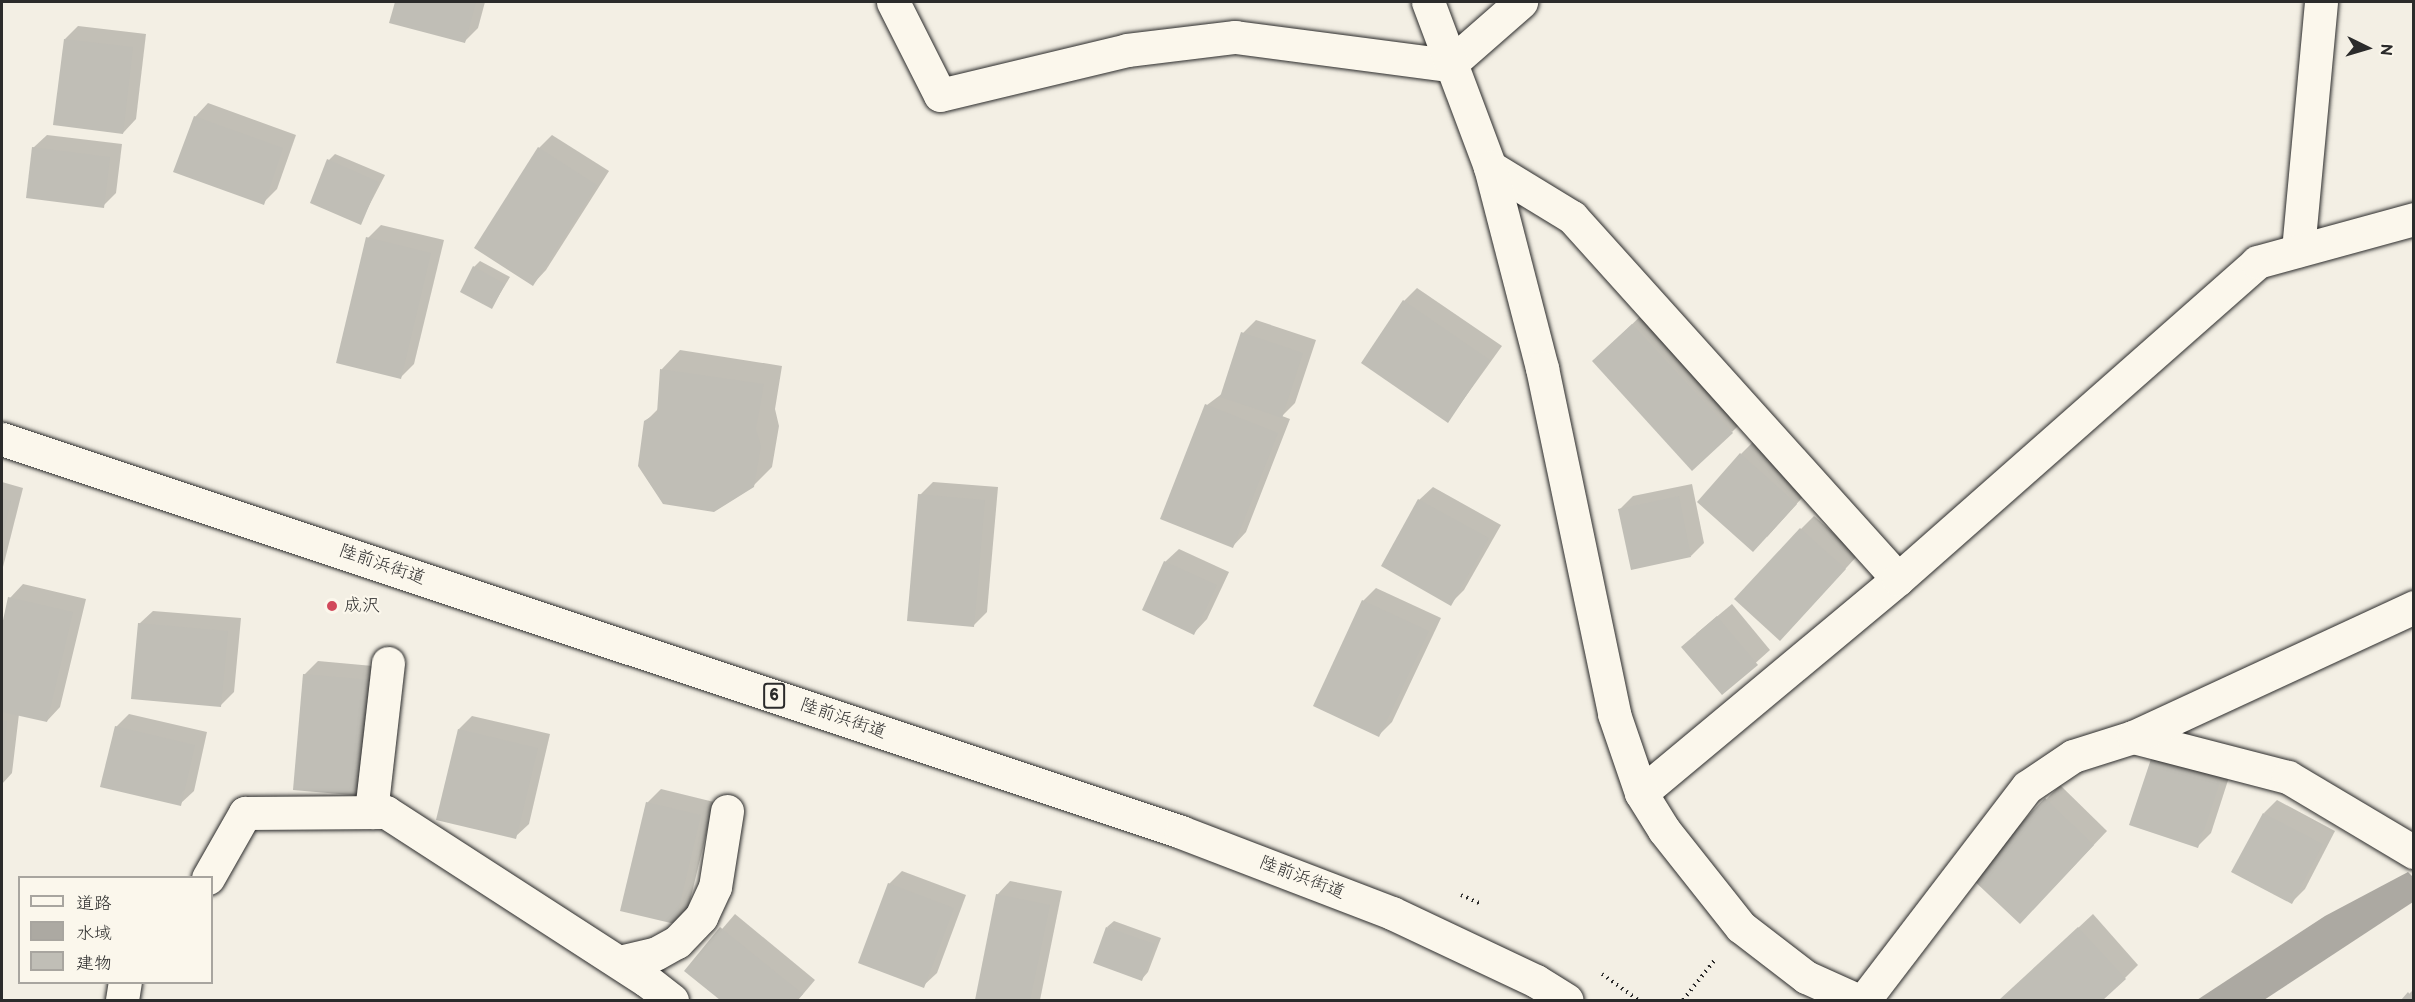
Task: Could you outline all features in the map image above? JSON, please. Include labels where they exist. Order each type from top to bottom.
[{"type":"main road","points":[[893,2],[940,95],[1127,50],[1235,37],[1449,65],[1521,2]]},
{"type":"main road","points":[[1428,2],[1449,65],[1490,167],[1542,368],[1614,714],[1641,793],[1664,830],[1741,927],[1806,977],[1857,1000]]},
{"type":"main road","points":[[2298,250],[2321,2]]},
{"type":"main road","points":[[1490,167],[1572,217],[1898,579]]},
{"type":"main road","points":[[1641,793],[1898,579],[2257,262],[2414,219]]},
{"type":"main road","name":"陸前浜街道","points":[[2,440],[1181,832],[1392,913],[1536,981],[1567,1000]]},
{"type":"main road","points":[[1864,1000],[2027,787],[2073,756],[2133,737],[2414,607]]},
{"type":"main road","points":[[371,812],[388,663]]},
{"type":"main road","points":[[2133,737],[2288,777],[2411,850]]},
{"type":"main road","points":[[619,962],[655,954],[677,942],[701,917],[715,887],[727,811]]},
{"type":"main road","points":[[209,876],[245,813],[386,812],[619,962],[672,1000]]},
{"type":"main road","points":[[122,1000],[125,984]]},
{"type":"path","points":[[1683,1000],[1710,966]]},
{"type":"water","points":[[2408,872],[2413,877],[2413,902],[2264,1000],[2197,1000],[2325,916]]},
{"type":"building","points":[[395,2],[476,2],[465,43],[389,23]]},
{"type":"building","points":[[64,39],[133,47],[123,134],[53,125]]},
{"type":"building","points":[[194,116],[283,148],[264,205],[173,172]]},
{"type":"building","points":[[32,147],[110,157],[104,208],[26,198]]},
{"type":"building","points":[[538,147],[597,185],[533,286],[474,248]]},
{"type":"building","points":[[327,159],[379,182],[361,225],[310,203]]},
{"type":"building","points":[[366,237],[431,253],[401,379],[336,363]]},
{"type":"building","points":[[473,266],[505,284],[492,309],[460,292]]},
{"type":"building","points":[[1403,300],[1490,360],[1448,423],[1361,363]]},
{"type":"building","points":[[1632,324],[1733,433],[1692,471],[1592,361]]},
{"type":"building","points":[[1241,332],[1303,353],[1282,418],[1220,397]]},
{"type":"building","points":[[660,369],[764,384],[756,429],[761,446],[754,487],[714,512],[663,504],[638,466],[644,421],[657,413]]},
{"type":"building","points":[[1205,404],[1278,433],[1233,548],[1160,519]]},
{"type":"building","points":[[1740,453],[1797,504],[1753,552],[1697,502]]},
{"type":"building","points":[[918,494],[985,500],[974,627],[907,621]]},
{"type":"building","points":[[1679,496],[1691,557],[1631,570],[1618,509]]},
{"type":"building","points":[[2,499],[11,501],[2,537]]},
{"type":"building","points":[[1418,499],[1489,538],[1451,606],[1381,566]]},
{"type":"building","points":[[1800,528],[1846,569],[1780,641],[1734,599]]},
{"type":"building","points":[[1164,561],[1217,585],[1194,635],[1142,610]]},
{"type":"building","points":[[8,597],[73,612],[47,722],[2,712],[2,625]]},
{"type":"building","points":[[1362,600],[1429,631],[1379,737],[1313,706]]},
{"type":"building","points":[[1717,616],[1758,665],[1722,695],[1681,647]]},
{"type":"building","points":[[138,623],[228,631],[221,707],[131,699]]},
{"type":"building","points":[[303,674],[372,680],[362,796],[293,790]]},
{"type":"building","points":[[2,720],[7,721],[3,758],[2,758]]},
{"type":"building","points":[[115,726],[195,745],[181,806],[100,787]]},
{"type":"building","points":[[458,729],[538,748],[516,839],[436,820]]},
{"type":"building","points":[[2151,759],[2220,782],[2198,848],[2129,825]]},
{"type":"building","points":[[2045,798],[2094,845],[2020,924],[1970,877]]},
{"type":"building","points":[[646,802],[701,815],[675,924],[620,911]]},
{"type":"building","points":[[2263,813],[2323,844],[2292,904],[2231,872]]},
{"type":"building","points":[[888,883],[954,908],[924,988],[858,963]]},
{"type":"building","points":[[996,894],[1050,905],[1030,1000],[975,1000]]},
{"type":"building","points":[[720,927],[803,994],[797,1000],[720,1000],[684,971]]},
{"type":"building","points":[[1106,927],[1155,944],[1142,981],[1093,963]]},
{"type":"building","points":[[2078,927],[2126,979],[2103,1000],[1999,1000]]},
{"type":"building","points":[[2408,992],[2414,1000],[2401,1000]]},
{"type":"place","name":"成沢","points":[[332,606]]}]
